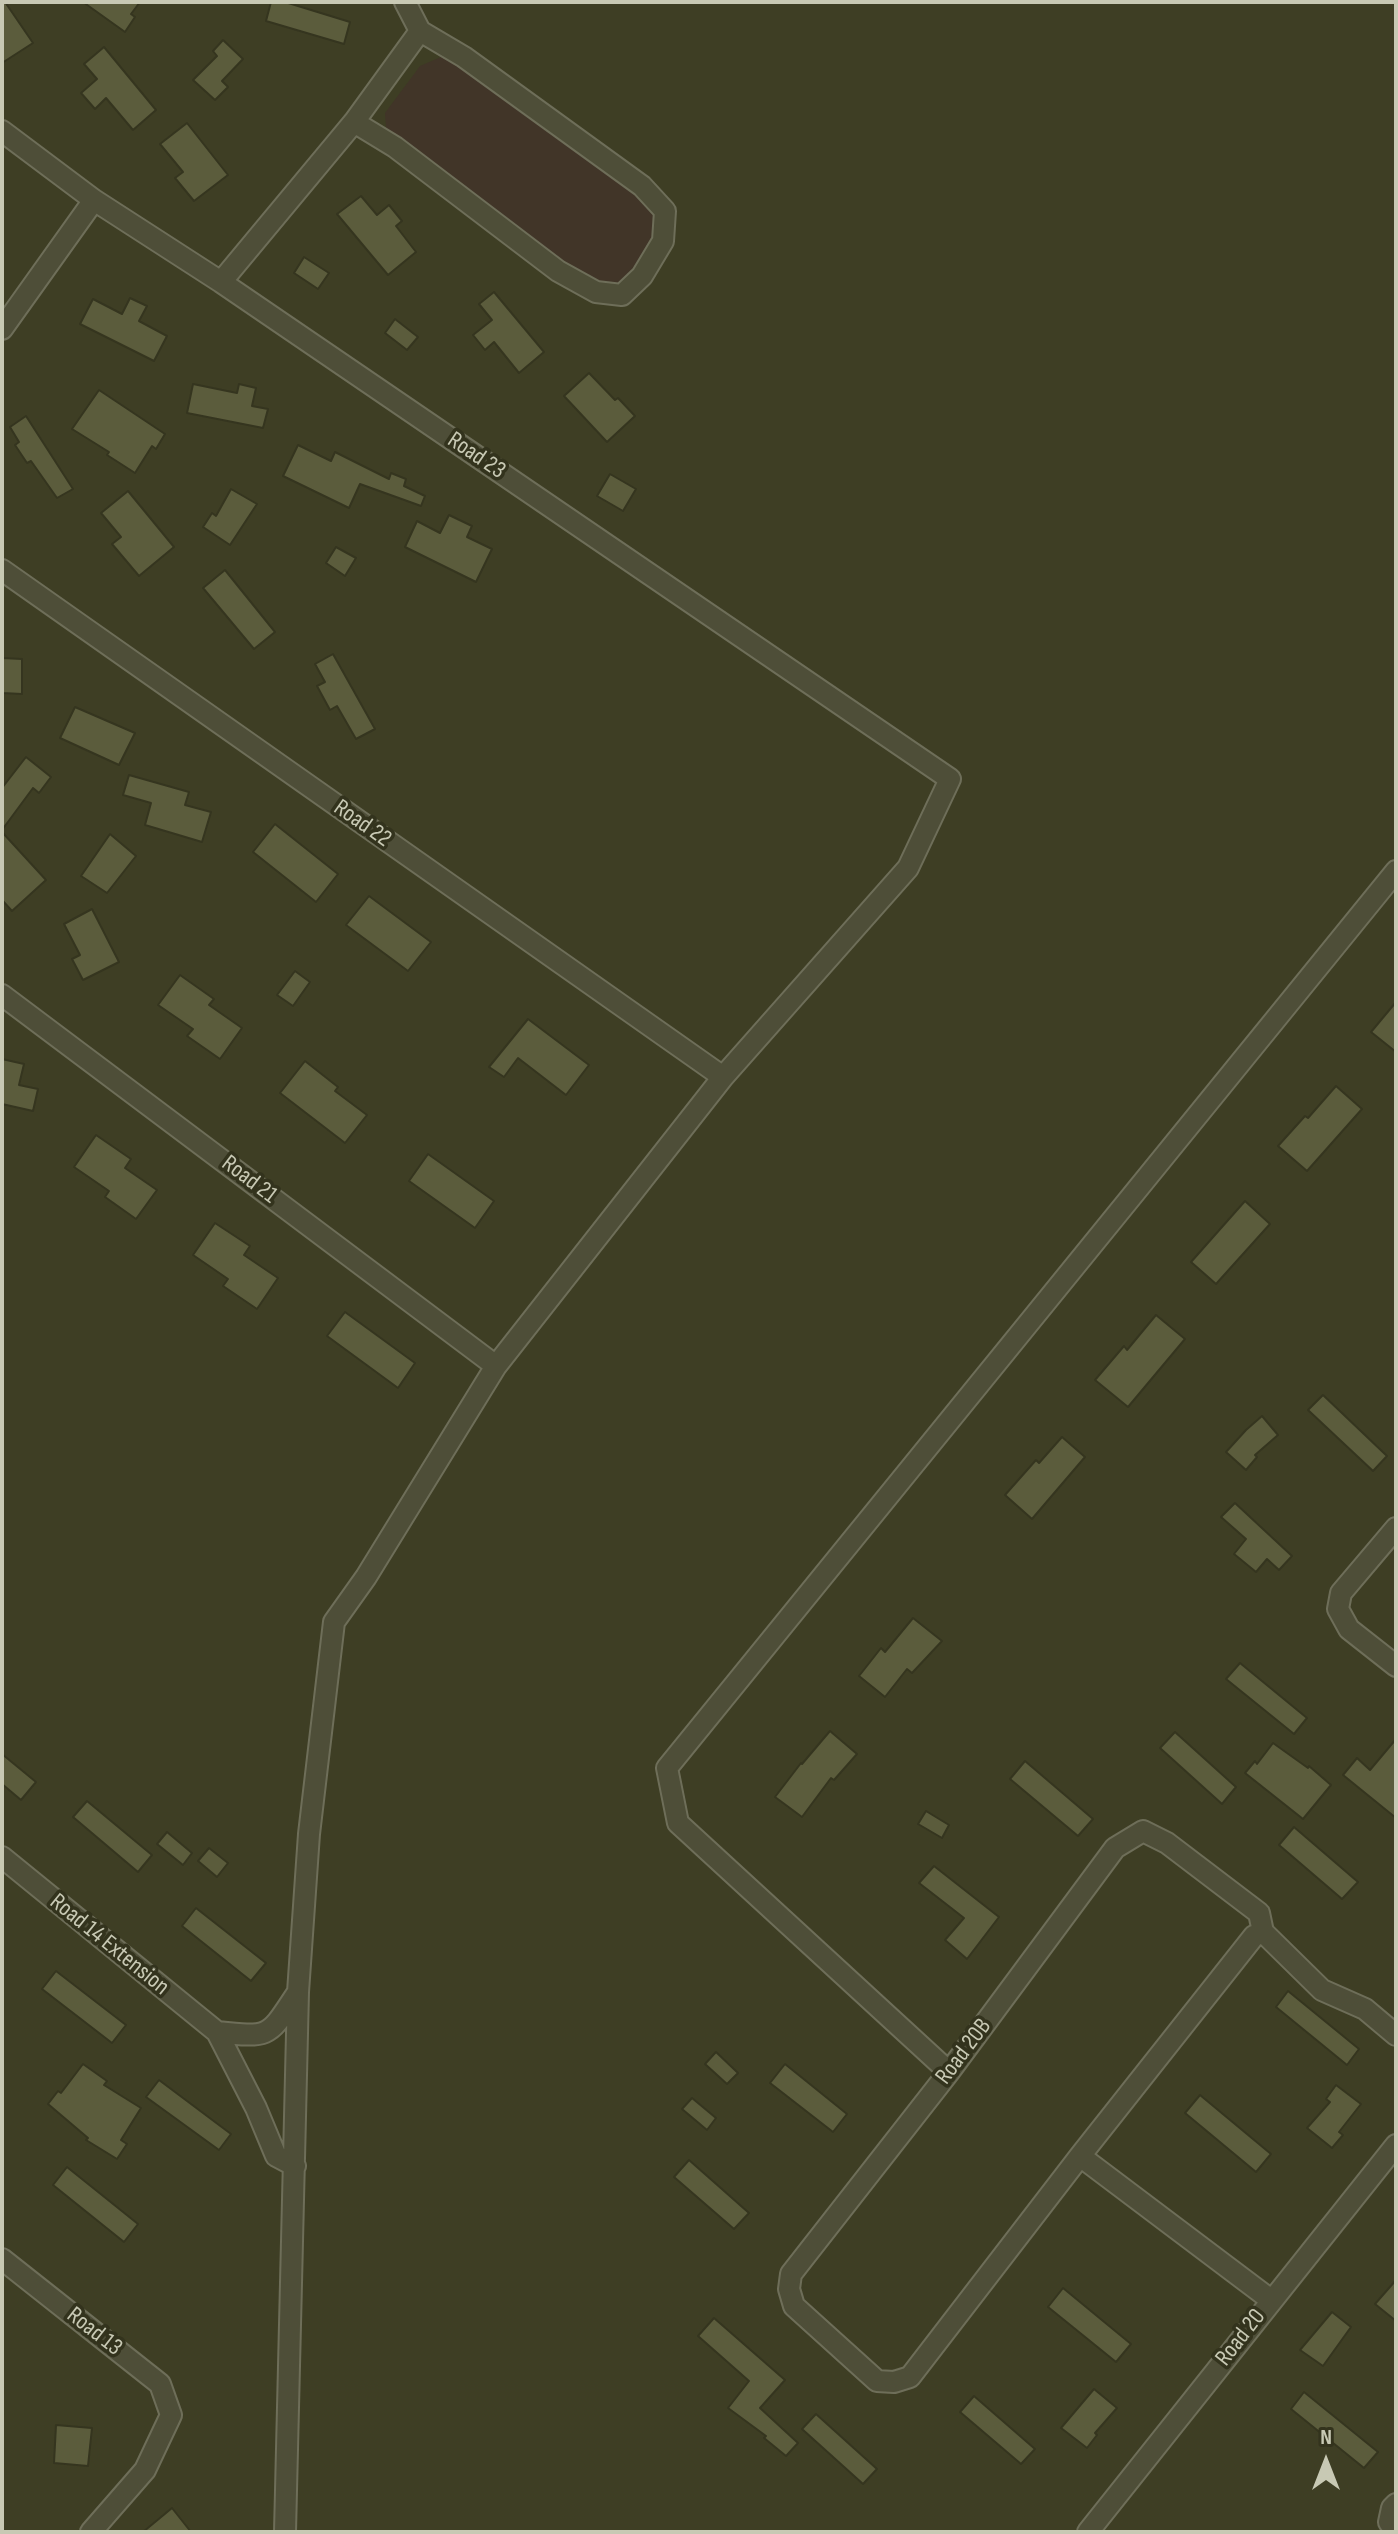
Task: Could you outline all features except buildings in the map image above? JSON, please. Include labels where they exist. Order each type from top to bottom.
[{"type":"street","points":[[354,122],[395,147],[558,271],[596,292],[622,295],[642,276],[663,241],[665,211],[642,186],[464,57],[420,31],[405,2]]},
{"type":"street","points":[[221,282],[354,122],[420,31]]},
{"type":"street","name":"Road 23","points":[[2,131],[94,200],[221,282],[950,779],[908,868],[723,1077]]},
{"type":"street","points":[[2,329],[94,200]]},
{"type":"street","name":"Road 22","points":[[2,570],[723,1077]]},
{"type":"street","points":[[949,2072],[678,1823],[667,1768],[1396,871]]},
{"type":"street","name":"Road 21","points":[[2,995],[496,1366]]},
{"type":"street","points":[[285,2532],[298,1992],[309,1834],[334,1622],[366,1577],[496,1366],[723,1077]]},
{"type":"street","points":[[1396,1528],[1341,1593],[1338,1609],[1349,1629],[1396,1666]]},
{"type":"street","name":"Road 20B","points":[[1143,1831],[1167,1843],[1259,1913],[1263,1932],[1254,1936],[910,2377],[894,2382],[877,2381],[794,2306],[789,2289],[791,2274],[949,2072],[1115,1848],[1143,1831]]},
{"type":"street","name":"Road 14 Extension","points":[[2,1857],[217,2032]]},
{"type":"street","points":[[1263,1932],[1322,1990],[1365,2009],[1396,2035]]},
{"type":"street","points":[[217,2032],[257,2036],[275,2027],[298,1992]]},
{"type":"street","points":[[217,2032],[256,2108],[276,2156],[295,2166]]},
{"type":"street","name":"Road 20","points":[[1088,2532],[1396,2145]]},
{"type":"street","points":[[1080,2156],[1271,2300]]},
{"type":"street","name":"Road 13","points":[[2,2259],[160,2384],[171,2415],[145,2470],[91,2532]]},
{"type":"street","points":[[1396,2504],[1389,2522],[1396,2532]]},
{"type":"shaded area","points":[[441,57],[464,57],[665,211],[663,241],[622,295],[596,292],[395,147],[386,128],[385,113],[420,66]]}]
